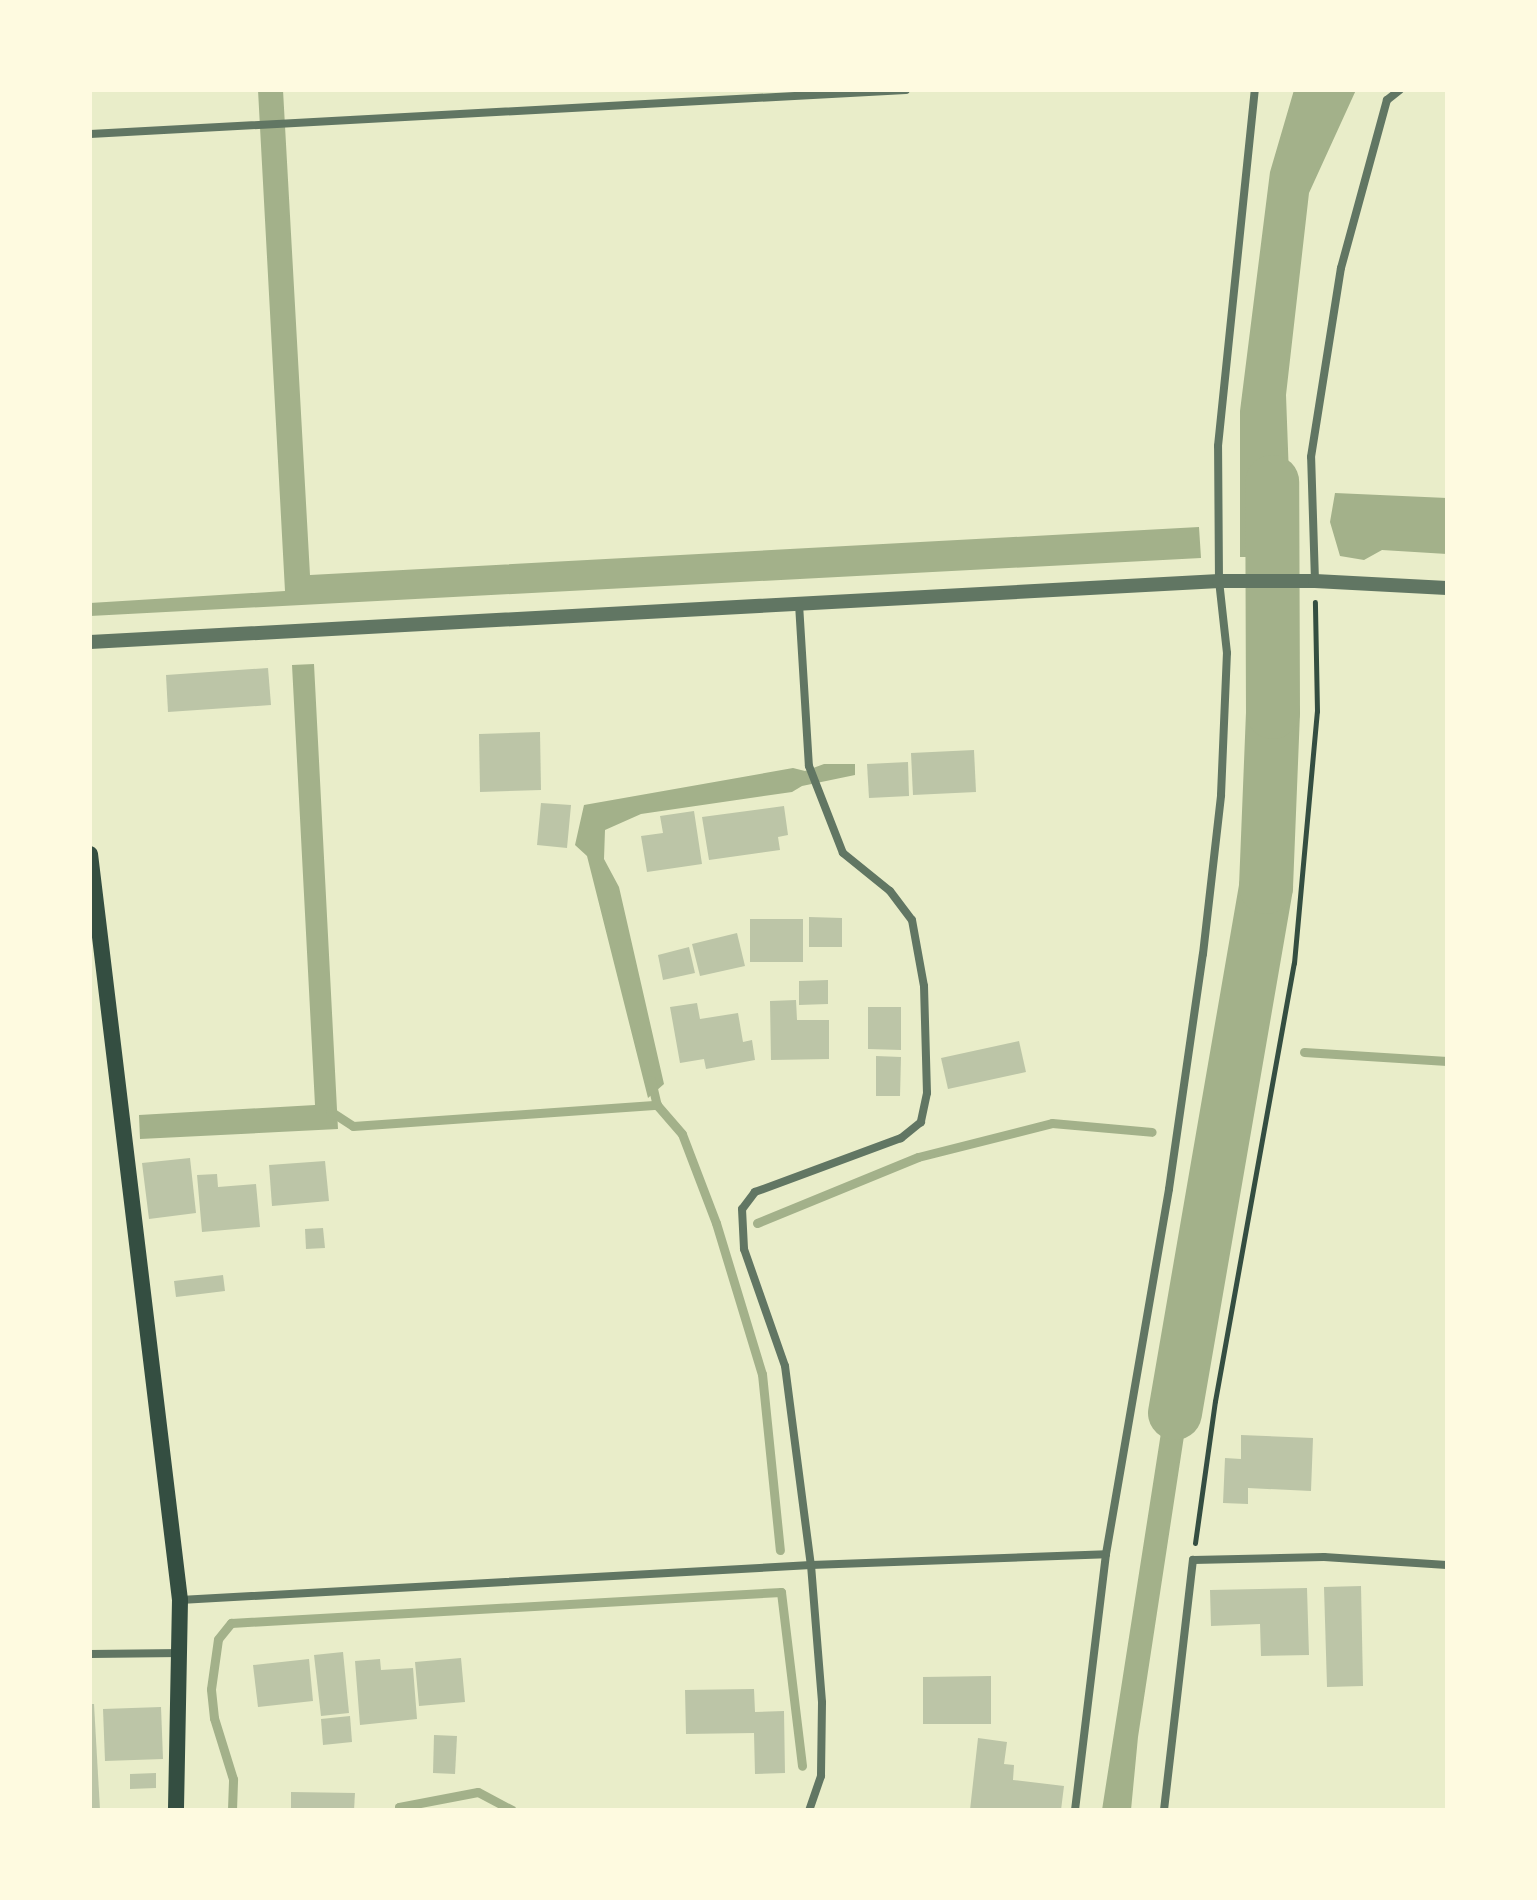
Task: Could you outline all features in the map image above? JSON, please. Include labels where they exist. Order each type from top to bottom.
[{"type":"main road","points":[[90,854],[180,1600],[182,1653],[176,1810]]},
{"type":"street","points":[[90,134],[906,90]]},
{"type":"street","points":[[1075,1810],[1106,1554],[1169,1189],[1203,954],[1221,795],[1227,653],[1219,581],[1218,446],[1255,90]]},
{"type":"street","points":[[1315,581],[1311,457],[1341,268],[1387,100],[1400,90]]},
{"type":"street","points":[[90,642],[1219,581],[1315,581],[1447,588]]},
{"type":"street","points":[[799,604],[809,766],[815,788],[843,853],[890,891],[912,920],[924,986],[927,1093],[921,1122],[901,1138],[755,1192],[742,1209],[744,1249],[785,1366],[811,1565],[822,1703],[821,1776],[809,1810]]},
{"type":"street","points":[[180,1600],[811,1565],[1106,1554]]},
{"type":"street","points":[[1164,1810],[1193,1560],[1324,1557],[1447,1565]]},
{"type":"street","points":[[90,1654],[182,1653]]},
{"type":"path","points":[[1193,1560],[1215,1401],[1294,963],[1317,711],[1315,581]]},
{"type":"shaded area","points":[[258,90],[283,90],[310,575],[1199,527],[1201,558],[90,616],[90,603],[285,591]]},
{"type":"shaded area","points":[[1294,90],[1356,90],[1309,193],[1286,395],[1292,557],[1240,557],[1240,411],[1270,172]]},
{"type":"shaded area","points":[[1335,493],[1447,498],[1447,554],[1382,550],[1364,560],[1340,556],[1330,522]]},
{"type":"shaded area","points":[[314,664],[338,1129],[140,1139],[139,1115],[315,1105],[292,665]]},
{"type":"shaded area","points":[[824,764],[855,764],[855,775],[802,786],[792,792],[641,814],[605,830],[604,859],[619,887],[664,1084],[648,1098],[587,856],[575,845],[584,805],[793,768],[805,771]]},
{"type":"shaded area","points":[[1199,1338],[1138,1737],[1131,1810],[1102,1810],[1175,1343]]},
{"type":"building","points":[[268,668],[271,705],[168,712],[166,675]]},
{"type":"building","points":[[540,732],[541,790],[480,792],[479,734]]},
{"type":"building","points":[[974,750],[976,792],[913,795],[911,753]]},
{"type":"building","points":[[908,762],[909,796],[869,798],[867,764]]},
{"type":"building","points":[[541,803],[571,805],[567,848],[537,845]]},
{"type":"building","points":[[784,806],[788,835],[778,837],[780,850],[709,860],[702,817]]},
{"type":"building","points":[[694,811],[702,864],[647,872],[641,836],[663,833],[660,816]]},
{"type":"building","points":[[809,917],[842,918],[842,947],[809,947]]},
{"type":"building","points":[[750,919],[803,919],[803,962],[750,962]]},
{"type":"building","points":[[737,933],[745,966],[700,976],[692,944]]},
{"type":"building","points":[[689,947],[695,973],[663,980],[658,955]]},
{"type":"building","points":[[828,980],[828,1004],[799,1005],[799,981]]},
{"type":"building","points":[[796,1000],[797,1020],[829,1020],[829,1059],[771,1060],[770,1001]]},
{"type":"building","points":[[697,1003],[700,1019],[738,1013],[743,1042],[752,1040],[755,1060],[706,1069],[704,1059],[680,1063],[670,1007]]},
{"type":"building","points":[[868,1007],[901,1007],[901,1050],[868,1049]]},
{"type":"building","points":[[1019,1041],[1026,1072],[948,1089],[941,1058]]},
{"type":"building","points":[[876,1056],[901,1057],[900,1096],[876,1096]]},
{"type":"building","points":[[190,1158],[196,1213],[149,1219],[142,1163]]},
{"type":"building","points":[[325,1161],[329,1201],[272,1206],[269,1165]]},
{"type":"building","points":[[217,1174],[218,1187],[256,1184],[260,1227],[202,1232],[197,1175]]},
{"type":"building","points":[[323,1228],[325,1248],[306,1249],[305,1229]]},
{"type":"building","points":[[223,1275],[225,1291],[176,1297],[174,1281]]},
{"type":"building","points":[[1241,1435],[1313,1438],[1311,1491],[1248,1488],[1248,1504],[1223,1503],[1225,1458],[1241,1459]]},
{"type":"building","points":[[1361,1586],[1363,1686],[1327,1687],[1324,1587]]},
{"type":"building","points":[[1307,1588],[1309,1655],[1261,1656],[1260,1624],[1211,1626],[1210,1590]]},
{"type":"building","points":[[343,1652],[349,1713],[321,1716],[314,1655]]},
{"type":"building","points":[[461,1658],[465,1702],[419,1706],[415,1662]]},
{"type":"building","points":[[309,1659],[313,1701],[258,1707],[253,1665]]},
{"type":"building","points":[[380,1659],[381,1670],[413,1668],[417,1719],[360,1725],[355,1661]]},
{"type":"building","points":[[991,1676],[991,1724],[923,1724],[923,1677]]},
{"type":"building","points":[[754,1689],[755,1712],[784,1711],[785,1773],[755,1774],[754,1733],[686,1734],[685,1690]]},
{"type":"building","points":[[90,1704],[94,1704],[100,1810],[90,1810]]},
{"type":"building","points":[[161,1707],[163,1759],[105,1761],[103,1709]]},
{"type":"building","points":[[350,1716],[352,1742],[323,1745],[321,1719]]},
{"type":"building","points":[[434,1735],[457,1736],[455,1774],[433,1773]]},
{"type":"building","points":[[978,1738],[1007,1742],[1004,1764],[1014,1765],[1013,1780],[1064,1786],[1061,1810],[970,1810]]},
{"type":"building","points":[[156,1773],[156,1788],[130,1789],[130,1774]]},
{"type":"building","points":[[291,1792],[355,1793],[354,1810],[291,1810]]},
{"type":"waterway","points":[[1175,1413],[1266,887],[1273,712],[1272,482]]},
{"type":"waterway","points":[[1304,1052],[1447,1061]]},
{"type":"waterway","points":[[651,1080],[657,1105],[682,1134],[716,1223],[762,1374],[780,1550]]},
{"type":"waterway","points":[[330,1111],[353,1126],[657,1105]]},
{"type":"waterway","points":[[757,1223],[918,1157],[1052,1123],[1152,1132]]},
{"type":"waterway","points":[[232,1810],[233,1779],[214,1718],[211,1689],[218,1639],[231,1623],[781,1592],[802,1766]]},
{"type":"waterway","points":[[399,1810],[399,1807],[478,1792],[512,1810]]}]
